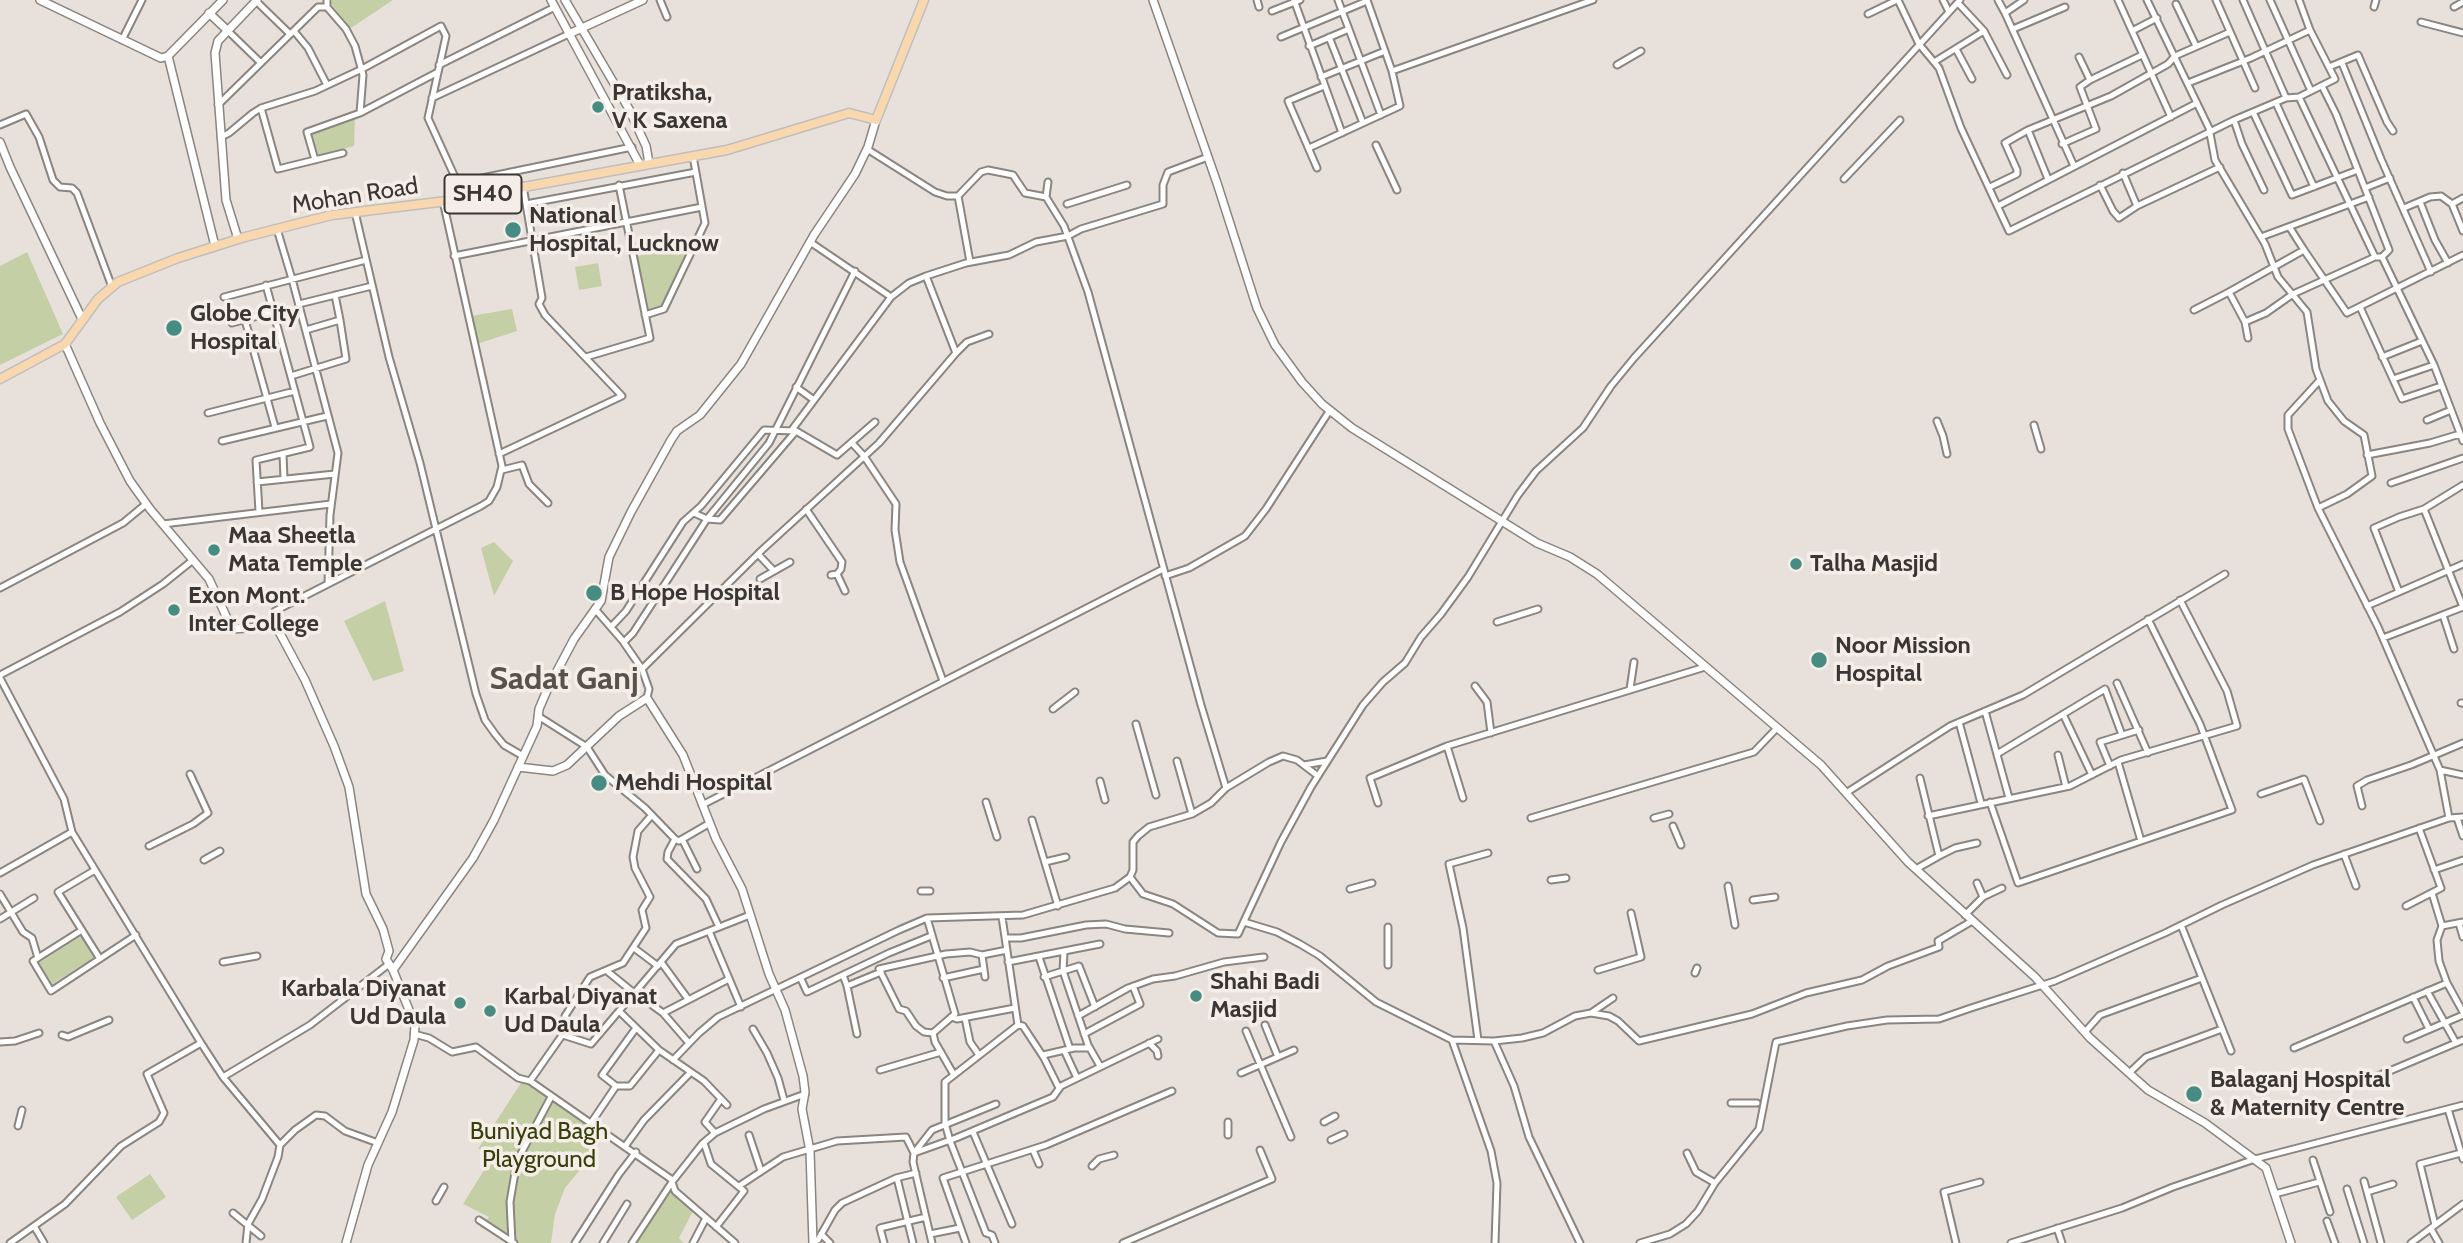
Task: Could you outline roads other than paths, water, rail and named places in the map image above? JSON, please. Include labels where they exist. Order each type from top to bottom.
[{"type":"main road","points":[[876,120],[923,0]]},
{"type":"main road","name":"Mohan Road","points":[[0,379],[65,344],[97,299],[118,282],[178,258],[238,239],[332,215],[443,201],[727,150],[849,113],[876,120]]},
{"type":"street","points":[[40,0],[161,58],[168,56],[218,2]]},
{"type":"street","points":[[122,40],[142,0]]},
{"type":"street","points":[[238,239],[226,200],[215,53],[218,41],[256,0],[308,48],[327,85]]},
{"type":"street","points":[[566,0],[623,99],[646,146],[644,164]]},
{"type":"street","points":[[432,98],[643,0]]},
{"type":"street","points":[[660,0],[667,17]]},
{"type":"street","points":[[1153,0],[1208,157],[1256,308],[1275,345],[1299,378],[1352,428],[1537,543],[1570,557],[1597,574],[1821,765],[1916,869],[2040,984],[2085,1032],[2129,1073],[2148,1090],[2205,1123],[2266,1168],[2291,1243]]},
{"type":"street","points":[[1338,0],[1381,115]]},
{"type":"street","points":[[1281,37],[1367,0],[1392,71],[1400,106],[1309,148]]},
{"type":"street","points":[[1392,71],[1593,0]]},
{"type":"street","points":[[1868,14],[1898,0],[1919,44],[1939,68],[1961,128],[2009,231],[2234,120],[2286,98],[2299,97],[2335,79],[2310,30],[2299,0]]},
{"type":"street","points":[[1943,0],[1949,12]]},
{"type":"street","points":[[1997,0],[2013,29],[2074,166]]},
{"type":"street","points":[[2005,13],[2024,0]]},
{"type":"street","points":[[2118,0],[2171,117]]},
{"type":"street","points":[[2147,0],[2210,132],[2215,160],[2261,237],[2278,277],[2307,312],[2316,369],[2328,401],[2344,421],[2364,435],[2372,476],[2347,494],[2318,508]]},
{"type":"street","points":[[2216,0],[2255,88]]},
{"type":"street","points":[[2243,0],[2286,98]]},
{"type":"street","points":[[2270,0],[2311,91]]},
{"type":"street","points":[[1272,11],[1296,1],[1309,46],[1342,133]]},
{"type":"street","points":[[1129,877],[1143,894],[1173,904],[1218,933],[1238,934],[1281,842],[1318,776],[1363,705],[1382,682],[1405,663],[1468,577],[1536,471],[1583,429],[1611,386],[1634,358],[1959,1],[1984,31],[2007,75]]},
{"type":"street","points":[[2454,7],[2463,2]]},
{"type":"street","points":[[218,105],[318,4],[327,3],[346,29],[362,69],[360,113]]},
{"type":"street","points":[[315,160],[307,132],[360,113],[553,3],[644,164]]},
{"type":"street","points":[[2176,4],[2196,46]]},
{"type":"street","points":[[2013,29],[2064,7]]},
{"type":"street","points":[[209,13],[261,63]]},
{"type":"street","points":[[2132,31],[2157,18]]},
{"type":"street","points":[[2421,22],[2463,33]]},
{"type":"street","points":[[221,137],[261,108],[327,85],[441,26],[446,36],[428,118],[464,197]]},
{"type":"street","points":[[1309,46],[1349,29]]},
{"type":"street","points":[[2188,83],[2310,30]]},
{"type":"street","points":[[1934,62],[1984,31]]},
{"type":"street","points":[[1990,187],[2017,174],[2006,143],[2028,130],[2111,96],[2168,64],[2175,56],[2230,32]]},
{"type":"street","points":[[1329,37],[1363,123]]},
{"type":"street","points":[[1956,49],[1972,79]]},
{"type":"street","points":[[1321,77],[1385,51]]},
{"type":"street","points":[[1617,65],[1641,51]]},
{"type":"street","points":[[2062,144],[2096,129],[2080,87],[2142,55]]},
{"type":"street","points":[[2329,67],[2358,55],[2393,131]]},
{"type":"street","points":[[168,56],[215,246]]},
{"type":"street","points":[[2079,57],[2090,80]]},
{"type":"street","points":[[2342,63],[2431,272]]},
{"type":"street","points":[[1317,168],[1288,101],[1324,86]]},
{"type":"street","points":[[2245,322],[2266,313],[2292,294],[2375,257],[2382,257],[2389,250],[2322,86]]},
{"type":"street","points":[[2299,97],[2375,257]]},
{"type":"street","points":[[609,105],[623,99]]},
{"type":"street","points":[[1998,206],[2197,103]]},
{"type":"street","points":[[2276,103],[2314,187]]},
{"type":"street","points":[[261,108],[278,169],[343,153]]},
{"type":"street","points":[[2253,112],[2292,195],[2358,170]]},
{"type":"street","points":[[0,125],[26,114],[39,137],[53,180],[60,187],[72,188],[77,193],[112,287]]},
{"type":"street","points":[[223,1077],[310,1024],[391,967],[472,858],[537,726],[548,688],[574,639],[595,609],[603,591],[609,558],[631,512],[677,431],[700,415],[741,364],[810,242],[855,174],[867,149],[876,120]]},
{"type":"street","points":[[1844,178],[1900,120]]},
{"type":"street","points":[[2234,120],[2242,144],[2264,190]]},
{"type":"street","points":[[2028,130],[2048,179]]},
{"type":"street","points":[[0,142],[82,319]]},
{"type":"street","points":[[1376,145],[1397,190]]},
{"type":"street","points":[[458,183],[632,147]]},
{"type":"street","points":[[867,149],[947,197],[958,196],[981,172],[988,170],[1013,175],[1025,193],[1046,197]]},
{"type":"street","points":[[645,314],[664,309],[705,223],[693,156]]},
{"type":"street","points":[[694,513],[718,521],[722,518],[793,431],[891,297],[909,283],[970,262],[1009,255],[1036,242],[1068,236],[1081,229],[1163,204],[1163,185],[1168,172],[1208,157]]},
{"type":"street","points":[[2100,185],[2116,217],[2124,216],[2137,206],[2220,167]]},
{"type":"street","points":[[526,204],[696,172]]},
{"type":"street","points":[[2123,173],[2137,206]]},
{"type":"street","points":[[2365,188],[2390,178]]},
{"type":"street","points":[[1048,182],[1046,197],[1068,236],[1088,292],[1164,573],[1226,788]]},
{"type":"street","points":[[586,357],[650,338],[619,185]]},
{"type":"street","points":[[1067,204],[1127,185]]},
{"type":"street","points":[[499,454],[622,396],[545,315],[539,304],[542,298],[523,186]]},
{"type":"street","points":[[958,196],[970,262]]},
{"type":"street","points":[[2404,208],[2430,197],[2441,196],[2452,204],[2463,230]]},
{"type":"street","points":[[2261,237],[2369,197]]},
{"type":"street","points":[[2452,204],[2463,198]]},
{"type":"street","points":[[65,344],[130,481],[209,579],[232,629],[276,626],[280,621],[275,611],[489,501],[497,487],[502,470],[499,454],[443,201]]},
{"type":"street","points":[[2420,202],[2435,240],[2448,263]]},
{"type":"street","points":[[454,256],[702,207]]},
{"type":"street","points":[[355,212],[389,357],[420,463],[476,694],[485,720],[504,745],[523,756]]},
{"type":"street","points":[[2290,228],[2347,313],[2463,256]]},
{"type":"street","points":[[277,229],[338,453],[331,504],[328,584]]},
{"type":"street","points":[[810,242],[891,297]]},
{"type":"street","points":[[2194,310],[2304,250]]},
{"type":"street","points":[[2367,454],[2462,438],[2434,365],[2382,257]]},
{"type":"street","points":[[224,297],[366,260]]},
{"type":"street","points":[[624,642],[633,634],[707,519],[769,443],[855,271]]},
{"type":"street","points":[[926,276],[956,353]]},
{"type":"street","points":[[259,512],[257,459],[310,448],[266,285]]},
{"type":"street","points":[[299,304],[372,286]]},
{"type":"street","points":[[2229,292],[2245,322],[2248,338]]},
{"type":"street","points":[[291,376],[345,360],[335,295]]},
{"type":"street","points":[[2360,307],[2402,399],[2441,386]]},
{"type":"street","points":[[232,323],[273,312]]},
{"type":"street","points":[[245,320],[275,427]]},
{"type":"street","points":[[306,330],[340,320]]},
{"type":"street","points":[[642,668],[758,554],[879,443],[967,342],[989,334]]},
{"type":"street","points":[[2382,357],[2422,341]]},
{"type":"street","points":[[2393,379],[2434,365]]},
{"type":"street","points":[[2320,380],[2288,415],[2288,429],[2318,508],[2367,606],[2434,754],[2440,770],[2449,818]]},
{"type":"street","points":[[796,387],[814,400]]},
{"type":"street","points":[[208,412],[295,391]]},
{"type":"street","points":[[702,805],[943,681],[1164,573],[1189,568],[1245,536],[1266,509],[1330,410]]},
{"type":"street","points":[[2427,420],[2451,410]]},
{"type":"street","points":[[222,441],[327,416]]},
{"type":"street","points":[[1937,421],[1947,454]]},
{"type":"street","points":[[611,627],[626,611],[683,522],[694,513],[764,430],[793,431],[838,455],[875,422]]},
{"type":"street","points":[[2034,425],[2041,449]]},
{"type":"street","points":[[852,443],[864,456],[896,504],[895,530],[901,562],[943,681]]},
{"type":"street","points":[[283,454],[284,479]]},
{"type":"street","points":[[2391,483],[2463,458]]},
{"type":"street","points":[[502,470],[523,465],[529,484],[548,503]]},
{"type":"street","points":[[257,482],[335,474]]},
{"type":"street","points":[[2399,593],[2374,528],[2424,509],[2462,487]]},
{"type":"street","points":[[0,588],[122,523],[146,504]]},
{"type":"street","points":[[163,524],[331,504]]},
{"type":"street","points":[[807,509],[842,562],[843,566],[834,575],[845,591]]},
{"type":"street","points":[[2382,638],[2463,607],[2424,509]]},
{"type":"street","points":[[758,554],[773,570]]},
{"type":"street","points":[[193,560],[163,584],[120,612],[0,677],[64,799],[72,832],[201,1044],[223,1077],[280,1145]]},
{"type":"street","points":[[760,579],[790,562]]},
{"type":"street","points":[[2367,606],[2463,565]]},
{"type":"street","points":[[1846,793],[1959,722],[2022,695],[2225,574]]},
{"type":"street","points":[[1928,816],[1981,803],[2066,788],[2118,762],[2237,726],[2227,691],[2180,600]]},
{"type":"street","points":[[595,609],[624,642],[642,668],[649,689],[647,698],[682,755],[710,823],[742,889],[785,1010],[800,1063],[805,1094],[802,1109],[810,1149],[813,1242],[818,1240],[842,1203],[897,1178],[916,1173]]},
{"type":"street","points":[[1497,622],[1538,609]]},
{"type":"street","points":[[2443,615],[2454,649]]},
{"type":"street","points":[[1990,802],[2018,883],[2232,810],[2205,735],[2148,619]]},
{"type":"street","points":[[276,626],[305,680],[349,787],[366,894],[383,929],[389,951],[386,959],[415,1026],[392,1112],[368,1166],[346,1243]]},
{"type":"street","points":[[1630,689],[1634,662]]},
{"type":"street","points":[[1378,803],[1370,778],[1447,746],[1706,667]]},
{"type":"street","points":[[2117,682],[2148,753]]},
{"type":"street","points":[[1475,686],[1487,702],[1490,733]]},
{"type":"street","points":[[1997,754],[2105,689],[2122,735]]},
{"type":"street","points":[[1053,709],[1075,692]]},
{"type":"street","points":[[518,766],[553,771],[567,765],[619,716],[647,698]]},
{"type":"street","points":[[1985,711],[2009,798]]},
{"type":"street","points":[[2063,714],[2092,775]]},
{"type":"street","points":[[538,716],[587,747],[605,775],[678,839],[697,869]]},
{"type":"street","points":[[1959,722],[1981,803]]},
{"type":"street","points":[[1136,724],[1156,795]]},
{"type":"street","points":[[1531,818],[1754,752],[1777,728]]},
{"type":"street","points":[[2110,766],[2099,742],[2139,730]]},
{"type":"street","points":[[2361,807],[2357,786],[2463,743]]},
{"type":"street","points":[[1447,746],[1463,798]]},
{"type":"street","points":[[2058,755],[2066,788]]},
{"type":"street","points":[[673,1060],[718,1017],[927,918],[1024,915],[1115,888],[1129,877],[1133,870],[1133,842],[1149,827],[1192,814],[1211,803],[1226,788],[1269,762],[1283,756],[1297,760],[1318,776]]},
{"type":"street","points":[[1177,761],[1192,814]]},
{"type":"street","points":[[1304,765],[1328,761]]},
{"type":"street","points":[[2118,762],[2141,841]]},
{"type":"street","points":[[2440,770],[2463,775]]},
{"type":"street","points":[[149,846],[193,824],[208,813],[190,774]]},
{"type":"street","points":[[1920,778],[1939,856]]},
{"type":"street","points":[[2261,794],[2304,779],[2320,821]]},
{"type":"street","points":[[1100,781],[1105,800]]},
{"type":"street","points":[[986,802],[997,837]]},
{"type":"street","points":[[1654,818],[1670,814]]},
{"type":"street","points":[[530,1081],[570,1024],[565,1016],[590,976],[623,963],[646,928],[642,910],[650,897],[635,867],[634,857],[638,831],[651,816]]},
{"type":"street","points":[[1640,1243],[1670,1234],[1686,1224],[1759,1129],[1776,1042],[1887,1020],[1939,1018],[2063,977],[2292,874],[2344,854],[2449,818],[2460,818],[2463,835]]},
{"type":"street","points":[[1032,820],[1058,906]]},
{"type":"street","points":[[710,823],[678,839],[668,852],[667,859],[706,899],[719,927]]},
{"type":"street","points":[[1673,825],[1681,845]]},
{"type":"street","points":[[2406,906],[2441,888],[2419,828]]},
{"type":"street","points":[[0,873],[72,832]]},
{"type":"street","points":[[1128,836],[1138,836]]},
{"type":"street","points":[[1916,869],[1955,848],[1978,843]]},
{"type":"street","points":[[204,860],[220,850]]},
{"type":"street","points":[[1478,1040],[1463,928],[1449,864],[1488,853]]},
{"type":"street","points":[[2344,854],[2356,886]]},
{"type":"street","points":[[1045,862],[1066,857]]},
{"type":"street","points":[[2434,870],[2463,860]]},
{"type":"street","points":[[95,870],[58,892],[100,959]]},
{"type":"street","points":[[1551,880],[1566,878]]},
{"type":"street","points":[[1350,889],[1372,883]]},
{"type":"street","points":[[1977,883],[1983,897]]},
{"type":"street","points":[[1728,886],[1735,925]]},
{"type":"street","points":[[1965,915],[1983,897],[2002,888]]},
{"type":"street","points":[[921,891],[930,891]]},
{"type":"street","points":[[2407,1039],[2463,1014],[2439,961],[2437,940],[2442,926],[2432,893]]},
{"type":"street","points":[[0,894],[23,932],[32,938],[38,958]]},
{"type":"street","points":[[1753,900],[1775,897]]},
{"type":"street","points":[[0,919],[34,898]]},
{"type":"street","points":[[1598,970],[1641,957],[1631,913]]},
{"type":"street","points":[[563,1035],[591,1044],[676,944],[750,915]]},
{"type":"street","points":[[1002,917],[1018,1025]]},
{"type":"street","points":[[927,918],[936,956],[955,1014],[933,1033],[924,1032],[916,1026],[906,1011],[899,1009],[879,969],[936,956],[970,952],[982,955],[1007,950]]},
{"type":"street","points":[[1244,922],[1277,932],[1300,944],[1320,956],[1376,1002],[1452,1040],[1494,1041],[1542,1033],[1575,1016],[1591,1013],[1609,1016],[1618,1021],[1639,1041],[1752,1014],[1806,993],[1862,980],[1888,966],[1939,947],[1938,941],[1972,921]]},
{"type":"street","points":[[2442,926],[2461,922],[2463,937]]},
{"type":"street","points":[[1005,938],[1021,938],[1086,925],[1106,924],[1125,929],[1168,933]]},
{"type":"street","points":[[2181,925],[2231,1051]]},
{"type":"street","points":[[1388,927],[1388,965]]},
{"type":"street","points":[[82,930],[33,961],[51,991],[136,935]]},
{"type":"street","points":[[709,931],[741,1007]]},
{"type":"street","points":[[801,979],[807,992],[931,936]]},
{"type":"street","points":[[1009,962],[1100,944]]},
{"type":"street","points":[[634,948],[659,964],[688,999]]},
{"type":"street","points":[[1064,952],[1063,971],[1084,1034],[1100,1066]]},
{"type":"street","points":[[982,955],[985,977]]},
{"type":"street","points":[[223,962],[257,956]]},
{"type":"street","points":[[1039,957],[1077,1078]]},
{"type":"street","points":[[1078,1016],[1133,986],[1224,962],[1264,957]]},
{"type":"street","points":[[1044,977],[1079,966],[1095,1007]]},
{"type":"street","points":[[943,978],[984,969]]},
{"type":"street","points":[[607,971],[636,990],[663,1013],[689,1042]]},
{"type":"street","points":[[847,986],[881,972]]},
{"type":"street","points":[[843,975],[857,1034]]},
{"type":"street","points":[[2294,1048],[2427,991],[2455,976]]},
{"type":"street","points":[[2085,1032],[2100,1015],[2202,978]]},
{"type":"street","points":[[663,1013],[729,979]]},
{"type":"street","points":[[1084,1034],[1140,1004],[1133,986]]},
{"type":"street","points":[[2427,991],[2456,1043]]},
{"type":"street","points":[[2413,997],[2429,1029]]},
{"type":"street","points":[[1591,1013],[1613,998]]},
{"type":"street","points":[[951,1017],[965,1018],[1015,1008]]},
{"type":"street","points":[[619,1011],[659,1049],[704,1081],[727,1105]]},
{"type":"street","points":[[965,1018],[971,1042],[979,1055]]},
{"type":"street","points":[[62,1035],[68,1037],[109,1020]]},
{"type":"street","points":[[995,1243],[992,1235],[986,1233],[950,1141],[945,1123],[945,1082],[1018,1025]]},
{"type":"street","points":[[1018,1025],[1023,1026],[1042,1055],[1059,1088]]},
{"type":"street","points":[[1265,1025],[1278,1057]]},
{"type":"street","points":[[636,1028],[602,1076],[616,1086],[630,1086],[659,1049]]},
{"type":"street","points":[[753,1029],[768,1054],[784,1100]]},
{"type":"street","points":[[2129,1073],[2146,1056],[2222,1029]]},
{"type":"street","points":[[1245,1031],[1285,1117],[1291,1137]]},
{"type":"street","points":[[0,1042],[15,1041],[39,1033]]},
{"type":"street","points":[[933,1033],[954,1075]]},
{"type":"street","points":[[414,1034],[429,1038],[452,1052],[475,1047],[518,1078],[530,1081],[626,1145],[672,1181],[675,1191],[733,1242]]},
{"type":"street","points":[[914,1153],[973,1132],[1053,1097],[1059,1088],[1077,1078],[1158,1039]]},
{"type":"street","points":[[1452,1040],[1491,1151],[1497,1183],[1495,1243]]},
{"type":"street","points":[[2373,1078],[2463,1040]]},
{"type":"street","points":[[1494,1041],[1514,1086],[1529,1137],[1580,1243]]},
{"type":"street","points":[[1149,1043],[1158,1056]]},
{"type":"street","points":[[10,1243],[65,1204],[121,1146],[159,1122],[164,1113],[147,1074],[201,1044]]},
{"type":"street","points":[[1042,1055],[1067,1049],[1090,1048]]},
{"type":"street","points":[[1241,1073],[1294,1049]]},
{"type":"street","points":[[880,1070],[941,1052]]},
{"type":"street","points":[[626,1145],[653,1111],[690,1073]]},
{"type":"street","points":[[591,1123],[616,1086]]},
{"type":"street","points":[[966,1243],[943,1178],[1033,1150],[1172,1091]]},
{"type":"street","points":[[632,1243],[672,1181],[715,1133],[784,1100],[805,1094]]},
{"type":"street","points":[[513,1242],[510,1202],[517,1161],[551,1097]]},
{"type":"street","points":[[715,1133],[705,1122],[721,1099]]},
{"type":"street","points":[[1731,1103],[1757,1102]]},
{"type":"street","points":[[914,1153],[932,1130],[996,1104]]},
{"type":"street","points":[[2011,1243],[2122,1208],[2173,1187],[2256,1159],[2463,1105]]},
{"type":"street","points":[[2438,1243],[2420,1164],[2462,1156],[2448,1109]]},
{"type":"street","points":[[18,1126],[22,1110]]},
{"type":"street","points":[[246,1243],[248,1224],[262,1199],[280,1145],[295,1130],[316,1115],[325,1116],[345,1131],[378,1143]]},
{"type":"street","points":[[1324,1122],[1335,1116]]},
{"type":"street","points":[[1228,1122],[1228,1136]]},
{"type":"street","points":[[973,1132],[1012,1224]]},
{"type":"street","points":[[1331,1140],[1344,1134]]},
{"type":"street","points":[[749,1135],[761,1171]]},
{"type":"street","points":[[739,1186],[783,1157],[837,1141],[906,1137],[914,1153],[932,1243]]},
{"type":"street","points":[[704,1143],[711,1164],[744,1191],[716,1227]]},
{"type":"street","points":[[1033,1150],[1039,1164]]},
{"type":"street","points":[[1123,1243],[1272,1179],[1260,1150]]},
{"type":"street","points":[[576,1243],[635,1152]]},
{"type":"street","points":[[1687,1153],[1696,1172],[1715,1183]]},
{"type":"street","points":[[1092,1166],[1100,1159],[1114,1155]]},
{"type":"street","points":[[2313,1160],[2330,1212]]},
{"type":"street","points":[[897,1178],[913,1243]]},
{"type":"street","points":[[2364,1181],[2381,1243]]},
{"type":"street","points":[[1956,1243],[1944,1192],[1980,1182]]},
{"type":"street","points":[[2276,1194],[2319,1182]]},
{"type":"street","points":[[2367,1192],[2393,1184]]},
{"type":"street","points":[[436,1201],[444,1187]]},
{"type":"street","points":[[2347,1189],[2364,1243]]},
{"type":"street","points":[[603,1243],[627,1204]]},
{"type":"street","points":[[2411,1243],[2463,1205]]},
{"type":"street","points":[[233,1213],[261,1236]]},
{"type":"street","points":[[884,1243],[880,1228],[926,1217]]},
{"type":"street","points":[[693,1243],[706,1218]]},
{"type":"street","points":[[479,1220],[513,1242]]},
{"type":"street","points":[[2328,1221],[2335,1243]]},
{"type":"street","points":[[34,1226],[44,1243]]},
{"type":"street","points":[[930,1234],[960,1228]]},
{"type":"street","points":[[2057,1228],[2062,1243]]},
{"type":"street","points":[[821,1234],[830,1243]]},
{"type":"place","name":"Pratiksha, V K Saxena","points":[[598,107]]},
{"type":"place","name":"National Hospital, Lucknow","points":[[513,230]]},
{"type":"place","name":"Globe City Hospital","points":[[174,328]]},
{"type":"place","name":"Maa Sheetla Mata Temple","points":[[214,550]]},
{"type":"place","name":"Talha Masjid","points":[[1796,564]]},
{"type":"place","name":"B Hope Hospital","points":[[594,593]]},
{"type":"place","name":"Exon Mont. Inter College","points":[[174,610]]},
{"type":"place","name":"Noor Mission Hospital","points":[[1819,660]]},
{"type":"place","name":"Mehdi Hospital","points":[[599,783]]},
{"type":"place","name":"Shahi Badi Masjid","points":[[1196,996]]},
{"type":"place","name":"Karbala Diyanat Ud Daula","points":[[460,1003]]},
{"type":"place","name":"Karbal Diyanat Ud Daula","points":[[490,1011]]},
{"type":"place","name":"Balaganj Hospital & Maternity Centre","points":[[2194,1094]]},
{"type":"district","name":"Sadat Ganj","points":[[564,680]]},
{"type":"park label","name":"Buniyad Bagh Playground","points":[[539,1146]]}]
